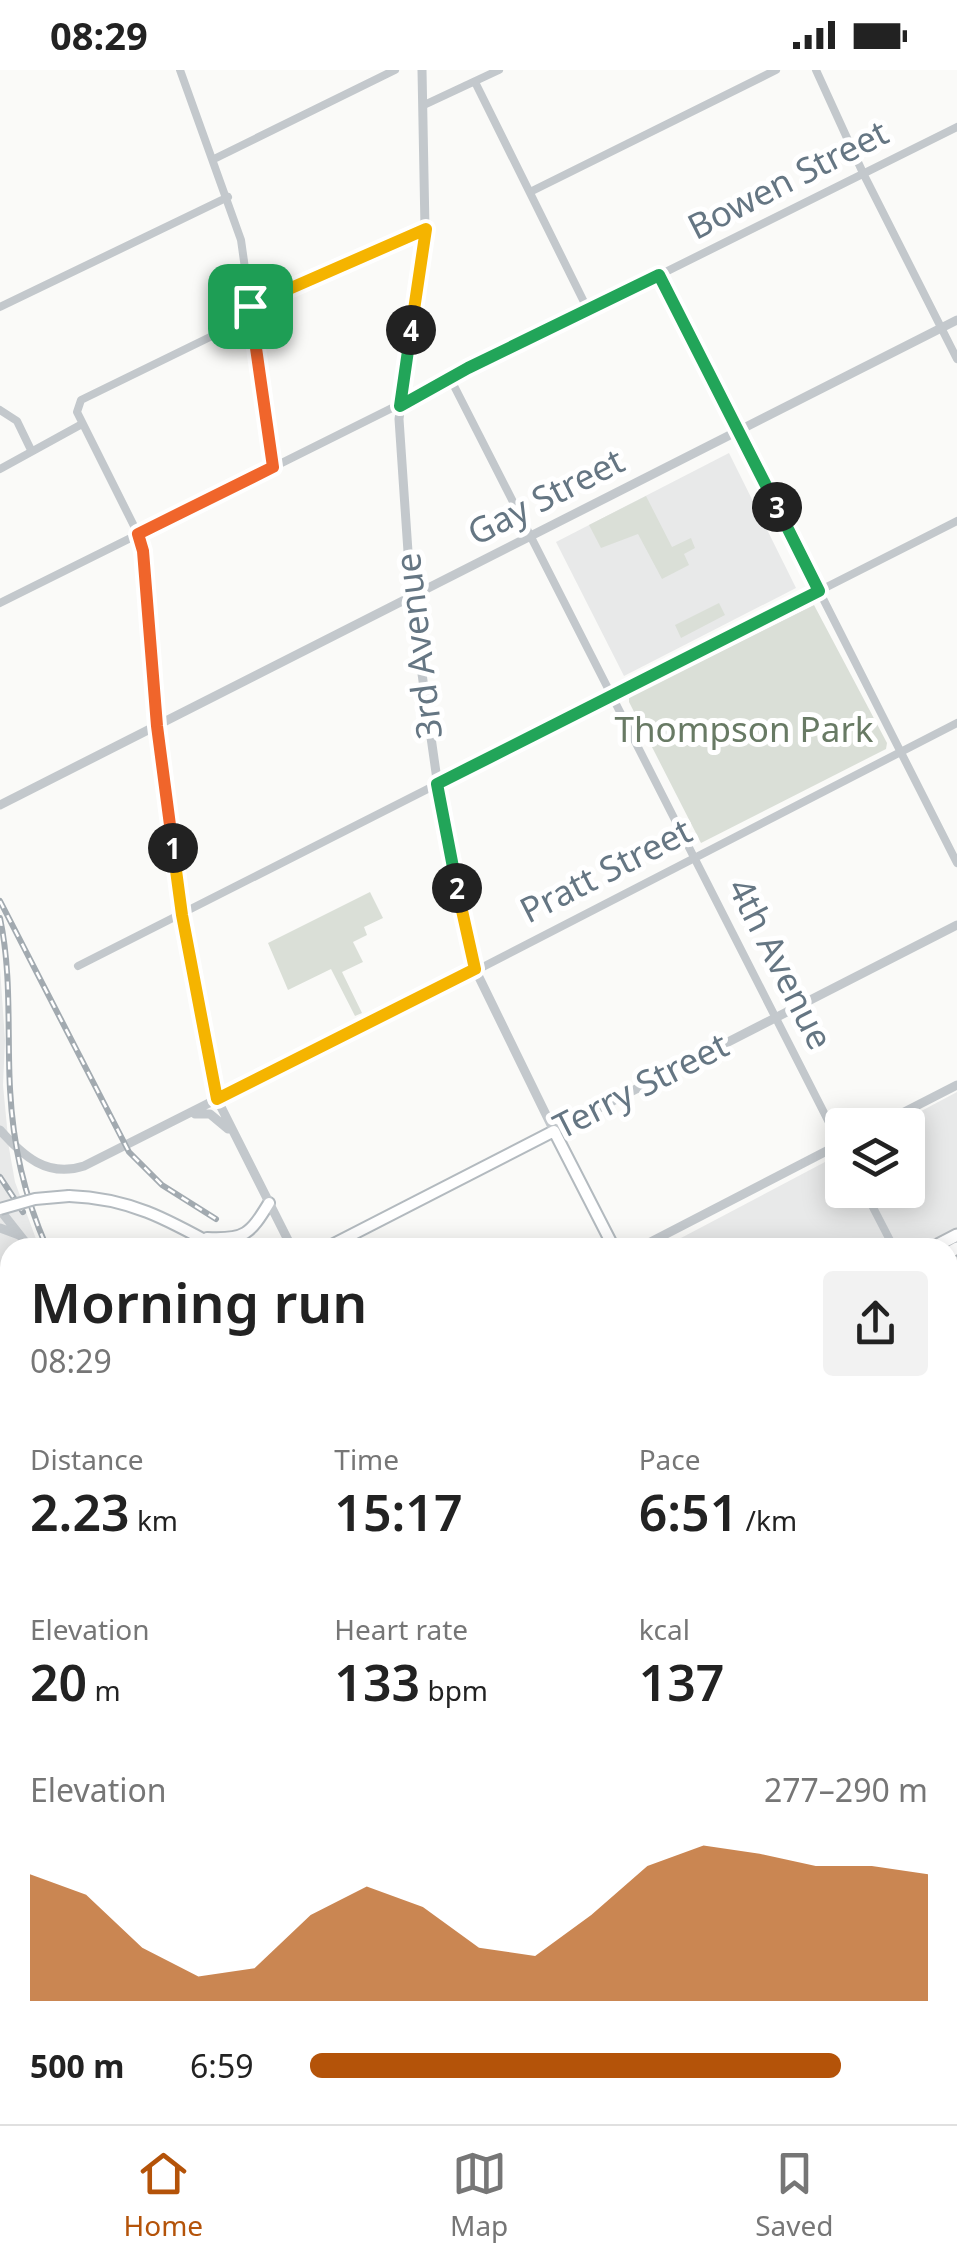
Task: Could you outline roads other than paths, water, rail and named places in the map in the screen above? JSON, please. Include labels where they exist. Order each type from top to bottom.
[{"type":"main road","name":"Terry Street","points":[[345,1238],[554,1131]]},
{"type":"main road","name":"3rd Avenue","points":[[554,1131],[609,1238]]},
{"type":"main road","points":[[0,1210],[50,1196],[97,1197],[137,1206],[200,1237],[235,1238],[256,1226],[269,1203]]},
{"type":"street","points":[[180,70],[241,240],[273,467]]},
{"type":"street","points":[[214,159],[395,70]]},
{"type":"street","name":"3rd Avenue","points":[[422,70],[426,229],[400,406],[410,596],[437,784],[475,969],[554,1131]]},
{"type":"street","points":[[424,106],[498,70]]},
{"type":"street","points":[[530,192],[776,70]]},
{"type":"street","points":[[816,70],[957,359]]},
{"type":"street","points":[[475,82],[588,308]]},
{"type":"street","name":"Bowen Street","points":[[0,604],[957,127]]},
{"type":"street","points":[[0,307],[228,197]]},
{"type":"street","points":[[287,1238],[217,1099],[182,915],[157,726],[143,551],[76,412],[81,400],[251,312],[426,229]]},
{"type":"street","points":[[659,275],[957,863]]},
{"type":"street","name":"Gay Street","points":[[0,806],[957,320]]},
{"type":"street","name":"4th Avenue","points":[[450,378],[825,1112]]},
{"type":"street","points":[[0,410],[18,421],[31,450]]},
{"type":"street","points":[[0,469],[82,424]]},
{"type":"street","points":[[78,966],[957,521]]},
{"type":"street","name":"Pratt Street","points":[[0,1130],[28,1158],[42,1166],[64,1170],[84,1166],[957,723]]},
{"type":"street","name":"Terry Street","points":[[554,1131],[957,926]]},
{"type":"street","points":[[912,1108],[957,1085]]},
{"type":"street","points":[[178,1118],[201,1112],[210,1114],[237,1139]]},
{"type":"street","points":[[659,1238],[825,1154]]},
{"type":"street","points":[[873,1208],[889,1238]]},
{"type":"street","points":[[0,1210],[23,1238]]},
{"type":"railway","points":[[0,901],[129,1152],[162,1185],[216,1219]]},
{"type":"railway","points":[[0,918],[8,982],[14,1130],[26,1189],[43,1238]]},
{"type":"railway","points":[[0,1177],[23,1212]]},
{"type":"park label","name":"Thompson Park","points":[[744,730]]}]
